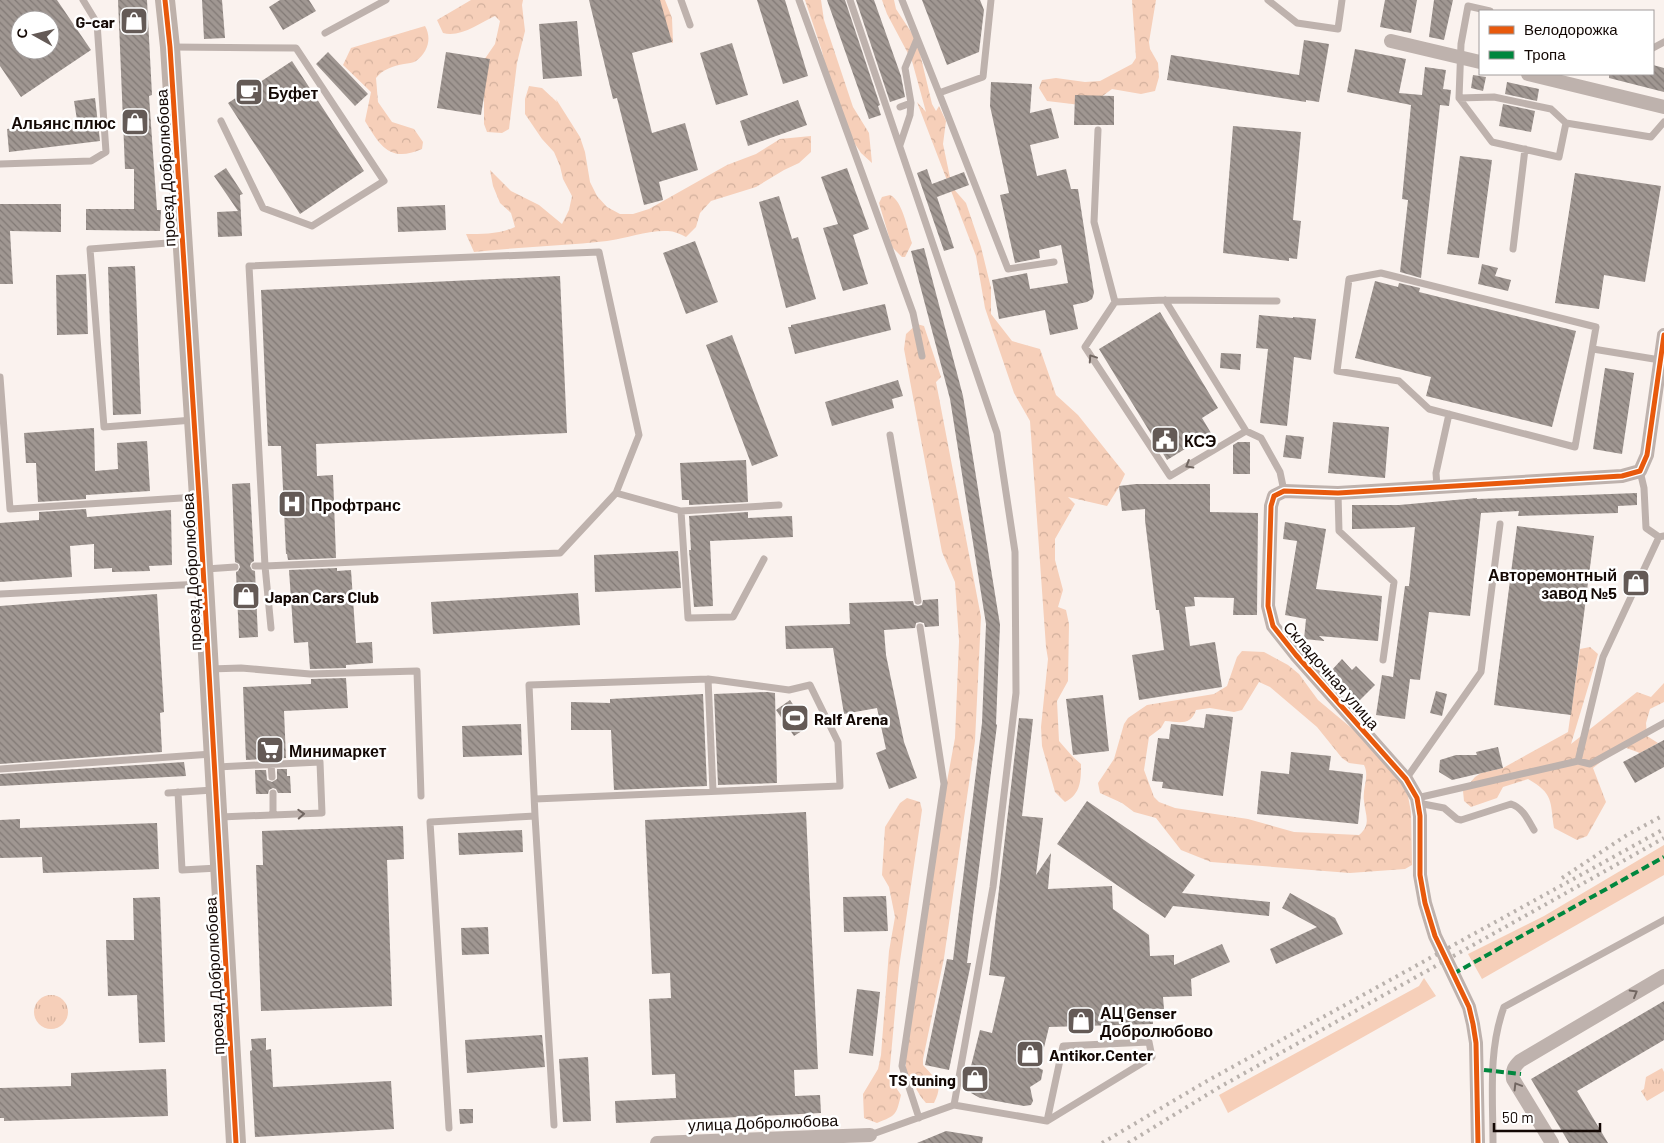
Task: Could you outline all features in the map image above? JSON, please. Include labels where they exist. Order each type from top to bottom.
[{"type":"street","name":"проезд Добролюбова","points":[[166,0],[199,497],[236,1143]]},
{"type":"street","points":[[1391,41],[1479,62]]},
{"type":"street","points":[[1532,75],[1664,107]]},
{"type":"street","points":[[1284,491],[1338,494],[1622,476],[1640,471],[1647,455],[1664,335]]},
{"type":"street","name":"Складочная улица","points":[[1284,491],[1274,496],[1271,506],[1268,606],[1273,626],[1296,655],[1406,779],[1418,800],[1420,816],[1420,875],[1425,903],[1435,936],[1469,1007],[1473,1024],[1476,1043],[1478,1143]]},
{"type":"street","points":[[1552,1143],[1513,1079],[1514,1067],[1520,1061],[1664,976]]},
{"type":"street","name":"улица Добролюбова","points":[[657,1143],[870,1135]]},
{"type":"lane","points":[[0,164],[92,161],[106,152],[97,23],[83,0]]},
{"type":"lane","points":[[325,33],[386,0]]},
{"type":"lane","points":[[681,0],[690,25]]},
{"type":"lane","points":[[798,0],[913,313],[922,356]]},
{"type":"lane","points":[[850,0],[997,433],[1015,552],[1016,693],[993,888],[954,1105]]},
{"type":"lane","points":[[902,0],[1008,269],[1054,262]]},
{"type":"lane","points":[[939,93],[983,77],[992,0]]},
{"type":"lane","points":[[1268,0],[1298,23],[1338,29],[1342,0]]},
{"type":"lane","points":[[1486,10],[1468,6],[1461,44],[1459,98],[1492,142],[1559,157],[1566,123]]},
{"type":"lane","points":[[900,146],[910,115],[911,102],[905,68],[917,39]]},
{"type":"lane","points":[[170,46],[296,48],[384,181],[312,226],[263,208],[220,121]]},
{"type":"lane","points":[[1459,98],[1494,97],[1551,109],[1566,123],[1650,137],[1664,122]]},
{"type":"lane","points":[[900,107],[911,102]]},
{"type":"lane","points":[[1098,130],[1094,222],[1115,302],[1085,347],[1170,476],[1246,431]]},
{"type":"lane","points":[[1513,249],[1525,149]]},
{"type":"lane","points":[[182,242],[90,249],[104,427],[193,420]]},
{"type":"lane","points":[[255,566],[266,566],[560,553],[616,493],[638,435],[599,252],[250,266],[266,566],[271,628]]},
{"type":"lane","points":[[1381,273],[1596,327],[1575,447],[1449,414],[1429,409],[1399,381],[1337,371],[1349,279],[1381,273]]},
{"type":"lane","points":[[1115,302],[1165,300],[1277,301]]},
{"type":"lane","points":[[1165,300],[1246,431],[1260,438],[1280,472],[1284,491]]},
{"type":"lane","points":[[1593,350],[1660,360]]},
{"type":"lane","points":[[0,377],[10,509],[199,497]]},
{"type":"lane","points":[[1437,487],[1436,473],[1449,414]]},
{"type":"lane","points":[[890,435],[918,601]]},
{"type":"lane","points":[[1578,761],[1603,656],[1662,537],[1646,528],[1644,488],[1640,471]]},
{"type":"lane","points":[[616,493],[681,511],[779,505]]},
{"type":"lane","points":[[1338,494],[1339,531],[1394,582],[1383,660]]},
{"type":"lane","points":[[681,511],[688,618],[733,617],[764,559]]},
{"type":"lane","points":[[1406,779],[1481,672],[1500,524]]},
{"type":"lane","points":[[0,594],[203,576],[236,567]]},
{"type":"lane","points":[[919,1118],[902,1066],[944,784],[920,627]]},
{"type":"lane","points":[[209,669],[241,668],[310,674],[417,671],[421,796]]},
{"type":"lane","points":[[708,679],[713,791]]},
{"type":"lane","points":[[534,799],[840,786],[838,742],[810,685],[789,690],[708,679],[529,685],[534,799],[554,1125]]},
{"type":"lane","points":[[1418,800],[1578,761],[1590,764],[1664,723]]},
{"type":"lane","points":[[0,769],[214,760],[271,764],[320,762],[322,813],[217,817]]},
{"type":"lane","points":[[271,764],[272,777]]},
{"type":"lane","points":[[168,793],[216,790]]},
{"type":"lane","points":[[178,792],[182,870],[220,868]]},
{"type":"lane","points":[[273,793],[273,815]]},
{"type":"lane","points":[[1418,800],[1444,808],[1461,820],[1511,804],[1521,810],[1534,830]]},
{"type":"lane","points":[[449,1128],[430,822],[535,816]]},
{"type":"lane","points":[[1493,1143],[1494,1044],[1498,1023],[1504,1007],[1664,920]]},
{"type":"lane","points":[[870,1135],[954,1105],[1047,1121],[1152,1057],[1149,1042],[1063,1046],[1047,1121]]},
{"type":"green space","points":[[471,0],[523,0],[525,31],[517,63],[509,129],[502,133],[487,132],[484,124],[484,99],[481,85],[482,63],[495,44],[500,21],[495,16],[463,32],[450,34],[443,33],[437,20]]},
{"type":"green space","points":[[654,0],[665,0],[672,18],[673,43],[666,40]]},
{"type":"green space","points":[[805,0],[821,0],[824,20],[853,107],[869,133],[872,163],[861,153],[853,141],[827,75],[822,51]]},
{"type":"green space","points":[[882,0],[894,0],[896,9],[917,41],[932,104],[936,111],[939,106],[946,121],[943,144],[952,187],[966,203],[981,247],[991,288],[991,314],[1012,341],[1040,349],[1056,395],[1078,415],[1125,474],[1107,506],[1068,497],[1075,504],[1055,539],[1055,560],[1063,590],[1058,607],[1066,610],[1069,624],[1068,681],[1057,701],[1059,741],[1081,764],[1080,781],[1077,791],[1065,802],[1055,792],[1042,746],[1041,727],[1048,659],[1030,421],[1014,393],[985,308],[976,256],[917,102],[926,112],[912,61],[887,14]]},
{"type":"green space","points":[[1132,0],[1156,0],[1149,42],[1150,49],[1158,63],[1159,77],[1155,91],[1141,94],[1112,89],[1089,106],[1047,101],[1039,88],[1042,80],[1056,78],[1085,82],[1100,81],[1132,64],[1136,58]]},
{"type":"green space","points":[[425,26],[428,35],[428,45],[420,57],[416,61],[388,68],[376,78],[378,102],[392,122],[414,129],[423,142],[422,149],[411,153],[394,153],[381,145],[365,121],[371,92],[343,65],[351,48]]},
{"type":"green space","points":[[529,86],[542,88],[557,102],[556,99],[580,137],[585,152],[590,182],[597,196],[607,207],[620,214],[633,214],[649,209],[727,165],[756,154],[780,139],[811,136],[811,152],[799,163],[756,187],[711,201],[700,213],[696,227],[686,237],[672,232],[660,231],[607,241],[474,252],[466,234],[485,234],[515,227],[511,213],[500,203],[493,186],[490,170],[511,191],[539,205],[562,224],[569,210],[572,196],[563,179],[554,152],[542,139],[525,114],[525,99]]},
{"type":"green space","points":[[890,195],[901,209],[912,243],[905,257],[902,257],[892,247],[879,203],[882,197]]},
{"type":"green space","points":[[917,324],[924,326],[941,377],[936,382],[981,617],[975,741],[944,958],[923,1059],[923,1065],[935,1078],[938,1086],[934,1103],[926,1103],[921,1097],[906,1072],[906,1058],[936,841],[955,738],[959,641],[955,582],[942,552],[904,349],[906,334]]},
{"type":"green space","points":[[1590,647],[1598,654],[1571,744],[1637,692],[1651,697],[1664,683],[1664,702],[1650,709],[1646,723],[1647,736],[1658,743],[1640,753],[1621,746],[1593,768],[1606,802],[1587,836],[1577,840],[1554,828],[1551,805],[1547,794],[1528,779],[1503,787],[1497,798],[1471,807],[1464,801],[1463,791],[1475,777],[1481,773],[1503,768],[1568,732],[1580,649]]},
{"type":"green space","points":[[1242,651],[1264,652],[1288,665],[1299,674],[1318,700],[1355,731],[1401,783],[1408,796],[1411,812],[1412,865],[1405,869],[1350,873],[1211,862],[1181,850],[1156,818],[1134,812],[1122,803],[1100,793],[1098,783],[1114,759],[1124,724],[1128,718],[1147,705],[1214,694],[1227,686],[1237,657]],"holes":[[[1259,682],[1270,687],[1317,727],[1342,758],[1349,763],[1364,765],[1366,769],[1364,796],[1367,823],[1359,835],[1294,832],[1248,819],[1175,808],[1159,802],[1154,797],[1144,770],[1149,737],[1161,728],[1165,721],[1188,721],[1196,710],[1210,708],[1234,712],[1242,710]]]},
{"type":"green space","points":[[907,798],[920,802],[922,810],[899,968],[889,1077],[901,1095],[895,1114],[877,1123],[864,1118],[863,1094],[878,1069],[881,1055],[889,951],[895,917],[889,887],[882,875],[885,827],[900,803]]},
{"type":"green space","points":[[1664,845],[1664,875],[1482,979],[1468,954],[1544,916]]},
{"type":"green space","points":[[1424,978],[1436,996],[1228,1113],[1219,1095],[1419,986]]},
{"type":"green space","points":[[51,995],[58,996],[63,1000],[67,1005],[67,1019],[63,1024],[58,1028],[51,1029],[44,1028],[39,1024],[35,1019],[34,1012],[35,1005],[39,1000],[44,996]]},
{"type":"green space","points":[[1662,1068],[1664,1072],[1664,1091],[1647,1101],[1641,1091],[1644,1089],[1646,1077]]},
{"type":"building","points":[[0,0],[57,0],[91,50],[21,97],[0,66]]},
{"type":"building","points":[[118,0],[147,0],[152,95],[149,96],[157,210],[161,210],[160,231],[86,230],[86,209],[134,209],[134,169],[125,169]]},
{"type":"building","points":[[202,0],[222,0],[225,38],[204,39]]},
{"type":"building","points":[[280,0],[309,0],[316,11],[283,30],[269,7]]},
{"type":"building","points":[[589,0],[660,0],[672,42],[632,53],[652,133],[685,123],[698,170],[659,182],[663,200],[644,205],[617,98],[613,99]]},
{"type":"building","points":[[757,0],[785,0],[808,76],[783,84]]},
{"type":"building","points":[[827,0],[845,0],[880,105],[878,106],[881,115],[869,119]]},
{"type":"building","points":[[856,0],[874,0],[901,76],[905,97],[890,102]]},
{"type":"building","points":[[922,0],[980,0],[984,10],[979,52],[947,65]]},
{"type":"building","points":[[1385,0],[1417,0],[1411,33],[1380,27]]},
{"type":"building","points":[[1434,0],[1453,0],[1444,40],[1429,37]]},
{"type":"building","points":[[577,21],[582,76],[543,79],[539,24]]},
{"type":"building","points":[[1304,40],[1329,44],[1319,102],[1306,100],[1306,102],[1167,80],[1171,55],[1299,75]]},
{"type":"building","points":[[732,43],[748,95],[716,105],[700,53]]},
{"type":"building","points":[[1355,49],[1406,59],[1399,93],[1422,95],[1425,67],[1446,70],[1443,89],[1451,90],[1449,106],[1440,105],[1421,278],[1400,272],[1408,200],[1402,199],[1411,105],[1347,92]]},
{"type":"building","points":[[328,52],[368,94],[355,106],[316,64]]},
{"type":"building","points":[[446,52],[490,59],[481,115],[437,108]]},
{"type":"building","points":[[292,61],[364,171],[300,214],[228,103]]},
{"type":"building","points":[[1654,65],[1664,68],[1664,92],[1609,78],[1609,75],[1654,75]]},
{"type":"building","points":[[1473,75],[1486,77],[1483,91],[1471,88]]},
{"type":"building","points":[[991,82],[1032,84],[1030,113],[1051,108],[1059,138],[1030,145],[1037,176],[1066,169],[1071,189],[1078,189],[1094,293],[1092,299],[1087,302],[1073,305],[1078,329],[1050,335],[1045,310],[999,319],[992,280],[1027,273],[1030,289],[1068,283],[1061,245],[1039,250],[1040,258],[1015,263],[1000,195],[1009,193],[990,106]]},
{"type":"building","points":[[1507,82],[1539,89],[1537,101],[1505,94]]},
{"type":"building","points":[[1075,95],[1114,96],[1114,125],[1074,125]]},
{"type":"building","points":[[95,98],[100,141],[9,152],[7,129],[77,120],[74,101]]},
{"type":"building","points":[[798,100],[807,125],[748,146],[740,121]]},
{"type":"building","points":[[1503,104],[1535,111],[1531,132],[1499,126]]},
{"type":"building","points":[[1233,126],[1301,132],[1293,220],[1301,221],[1297,259],[1289,258],[1289,261],[1223,253]]},
{"type":"building","points":[[1460,156],[1492,160],[1479,258],[1447,254]]},
{"type":"building","points":[[226,168],[243,194],[240,195],[242,236],[218,237],[217,212],[238,211],[214,176]]},
{"type":"building","points":[[847,168],[869,229],[853,235],[868,284],[843,291],[823,228],[838,224],[821,177]]},
{"type":"building","points":[[927,169],[932,184],[964,172],[969,185],[937,197],[954,248],[944,251],[917,173]]},
{"type":"building","points":[[1575,173],[1661,186],[1645,282],[1604,275],[1599,309],[1555,303]]},
{"type":"building","points":[[779,196],[792,239],[798,237],[816,299],[786,308],[759,202]]},
{"type":"building","points":[[0,204],[61,204],[61,232],[10,231],[13,284],[0,284]]},
{"type":"building","points":[[445,205],[446,230],[398,232],[397,207]]},
{"type":"building","points":[[695,241],[718,302],[686,314],[663,253]]},
{"type":"building","points":[[924,248],[963,396],[1000,625],[997,725],[967,963],[971,963],[949,1070],[925,1065],[947,959],[953,960],[982,723],[986,624],[950,399],[911,251]]},
{"type":"building","points":[[1482,264],[1498,268],[1495,276],[1511,280],[1508,291],[1478,284]]},
{"type":"building","points":[[135,266],[141,414],[113,415],[108,267]]},
{"type":"building","points":[[86,274],[88,334],[57,335],[56,275]]},
{"type":"building","points":[[560,276],[567,433],[316,444],[317,476],[333,475],[336,558],[288,560],[286,554],[281,446],[268,446],[261,290]]},
{"type":"building","points":[[1375,281],[1398,287],[1399,283],[1420,288],[1419,292],[1576,331],[1552,427],[1426,396],[1431,377],[1355,358]]},
{"type":"building","points":[[885,304],[891,330],[795,354],[788,327],[791,327],[791,325]]},
{"type":"building","points":[[1160,312],[1218,408],[1202,418],[1211,433],[1167,460],[1099,349]]},
{"type":"building","points":[[1259,315],[1316,319],[1311,360],[1294,357],[1287,426],[1260,423],[1268,349],[1256,348]]},
{"type":"building","points":[[732,335],[778,456],[752,466],[706,345]]},
{"type":"building","points":[[1221,353],[1241,354],[1240,370],[1220,368]]},
{"type":"building","points":[[1605,368],[1634,373],[1622,454],[1593,449]]},
{"type":"building","points":[[898,380],[903,396],[892,399],[894,408],[832,426],[825,402]]},
{"type":"building","points":[[1333,422],[1389,427],[1385,478],[1328,473]]},
{"type":"building","points":[[94,428],[95,471],[118,469],[117,443],[147,441],[150,491],[86,495],[86,499],[38,502],[36,463],[26,463],[24,433]]},
{"type":"building","points":[[1286,435],[1304,437],[1301,459],[1283,457]]},
{"type":"building","points":[[1238,442],[1250,442],[1250,474],[1233,474],[1233,445]]},
{"type":"building","points":[[746,460],[748,502],[689,505],[689,500],[682,500],[680,463]]},
{"type":"building","points":[[250,483],[254,561],[250,566],[255,571],[258,637],[239,638],[236,572],[240,567],[235,562],[232,484]]},
{"type":"building","points":[[1136,484],[1210,484],[1210,512],[1258,513],[1257,615],[1233,615],[1234,598],[1194,597],[1195,606],[1185,607],[1190,646],[1215,642],[1222,687],[1139,700],[1132,655],[1164,650],[1159,610],[1156,610],[1145,509],[1122,511],[1119,486]]},
{"type":"building","points":[[1637,493],[1637,505],[1618,506],[1618,513],[1518,516],[1519,511],[1481,513],[1470,616],[1429,612],[1420,680],[1410,679],[1405,719],[1376,715],[1382,675],[1393,677],[1405,586],[1409,586],[1415,527],[1352,529],[1352,505],[1399,505],[1477,498]]},
{"type":"building","points":[[86,509],[87,517],[171,510],[172,565],[149,566],[150,571],[112,572],[112,568],[94,569],[94,544],[70,546],[72,577],[0,582],[0,523],[39,520],[39,512]]},
{"type":"building","points":[[748,512],[748,518],[792,516],[793,537],[710,541],[713,606],[694,607],[689,550],[691,550],[689,516]]},
{"type":"building","points":[[1285,522],[1326,529],[1316,589],[1382,596],[1378,641],[1319,636],[1325,641],[1304,639],[1306,619],[1285,615],[1297,541],[1283,539]]},
{"type":"building","points":[[1517,526],[1594,536],[1571,715],[1494,705]]},
{"type":"building","points":[[678,551],[681,588],[595,592],[594,555]]},
{"type":"building","points":[[337,568],[337,571],[351,570],[356,643],[372,642],[373,663],[346,665],[346,668],[310,669],[308,642],[294,643],[289,570]]},
{"type":"building","points":[[578,593],[580,625],[433,634],[431,602]]},
{"type":"building","points":[[157,594],[164,712],[160,713],[162,752],[0,764],[0,606]]},
{"type":"building","points":[[938,599],[939,626],[925,627],[924,623],[920,622],[916,623],[915,628],[884,630],[886,655],[904,742],[917,778],[889,789],[876,753],[886,749],[877,708],[844,714],[833,648],[786,649],[785,626],[850,624],[849,603],[913,601],[914,605],[918,606],[922,605],[923,600]]},
{"type":"building","points":[[1342,659],[1352,670],[1356,666],[1375,685],[1358,702],[1339,683],[1341,681],[1331,671]]},
{"type":"building","points":[[346,678],[348,708],[284,711],[286,758],[246,760],[243,687],[311,684],[311,679]]},
{"type":"building","points":[[1436,691],[1447,694],[1442,716],[1430,713]]},
{"type":"building","points":[[775,693],[777,783],[718,785],[714,694]]},
{"type":"building","points":[[703,694],[707,786],[614,790],[611,730],[571,730],[571,702],[610,703],[610,699]]},
{"type":"building","points":[[1103,695],[1109,751],[1073,755],[1066,699]]},
{"type":"building","points":[[790,700],[808,727],[794,736],[776,710]]},
{"type":"building","points":[[1206,714],[1233,717],[1223,796],[1162,788],[1163,782],[1152,781],[1158,738],[1169,739],[1171,724],[1204,728]]},
{"type":"building","points":[[1019,718],[1033,719],[1022,816],[1043,818],[1036,875],[1051,853],[1048,889],[1112,886],[1113,909],[1149,935],[1150,956],[1174,955],[1174,965],[1222,944],[1230,962],[1191,979],[1192,996],[1163,997],[1164,1009],[1153,1009],[1153,1024],[1049,1027],[1039,1068],[1043,1070],[1041,1080],[1030,1087],[1033,1101],[1031,1105],[1024,1106],[980,1098],[971,1093],[972,1087],[968,1086],[969,1074],[980,1030],[992,1033],[1005,977],[989,975]]},
{"type":"building","points":[[521,724],[522,755],[463,757],[462,726]]},
{"type":"building","points":[[1664,740],[1664,767],[1635,783],[1623,762]]},
{"type":"building","points":[[1498,747],[1503,768],[1452,780],[1439,772],[1440,760],[1456,755],[1477,755],[1476,752]]},
{"type":"building","points":[[1291,752],[1331,756],[1329,770],[1363,774],[1358,824],[1257,814],[1261,771],[1289,774]]},
{"type":"building","points":[[184,762],[186,776],[0,786],[0,774]]},
{"type":"building","points":[[277,769],[287,769],[287,776],[290,776],[291,793],[278,793],[273,788],[269,790],[268,794],[256,794],[255,770],[266,770],[267,780],[272,782],[277,779]]},
{"type":"building","points":[[1087,801],[1195,875],[1182,893],[1270,902],[1269,916],[1173,906],[1165,918],[1057,844]]},
{"type":"building","points":[[806,812],[818,1069],[794,1070],[795,1096],[820,1095],[821,1113],[616,1123],[615,1101],[676,1098],[675,1074],[652,1075],[649,999],[671,998],[670,973],[652,974],[645,820]]},
{"type":"building","points":[[20,819],[20,828],[157,823],[159,869],[43,873],[42,857],[0,858],[0,820]]},
{"type":"building","points":[[403,826],[404,859],[387,860],[392,1006],[261,1011],[256,865],[263,865],[262,831]]},
{"type":"building","points":[[522,830],[523,852],[459,855],[458,833]]},
{"type":"building","points":[[1290,893],[1335,918],[1343,934],[1276,964],[1270,949],[1317,927],[1282,908]]},
{"type":"building","points":[[886,896],[888,931],[844,932],[843,897]]},
{"type":"building","points":[[160,897],[165,1042],[139,1043],[137,995],[108,996],[106,940],[134,940],[133,898]]},
{"type":"building","points":[[488,927],[489,954],[462,955],[461,928]]},
{"type":"building","points":[[857,989],[880,992],[873,1056],[849,1053]]},
{"type":"building","points":[[1664,1001],[1664,1040],[1577,1091],[1608,1143],[1569,1143],[1531,1079]]},
{"type":"building","points":[[542,1035],[545,1067],[467,1073],[465,1040]]},
{"type":"building","points":[[266,1038],[266,1050],[271,1049],[273,1087],[391,1081],[394,1129],[255,1137],[251,1039]]},
{"type":"building","points":[[588,1057],[591,1121],[563,1122],[559,1059]]},
{"type":"building","points":[[166,1069],[168,1116],[4,1121],[4,1118],[0,1118],[0,1088],[71,1086],[71,1073]]},
{"type":"building","points":[[459,1109],[473,1109],[473,1123],[460,1124]]},
{"type":"building","points":[[946,1131],[983,1137],[982,1143],[917,1143]]},
{"type":"railway","points":[[1562,878],[1627,835],[1664,815]]},
{"type":"railway","points":[[1102,1143],[1207,1081],[1664,829]]},
{"type":"railway","points":[[1128,1143],[1218,1088],[1664,838]]},
{"type":"marked path","points":[[1453,974],[1664,857]]},
{"type":"marked path","points":[[1484,1070],[1521,1074]]},
{"type":"cycle path","points":[[165,0],[170,47],[199,497],[236,1143]]},
{"type":"cycle path","points":[[1478,1143],[1476,1043],[1473,1024],[1469,1007],[1435,936],[1425,903],[1420,875],[1420,816],[1417,798],[1406,779],[1296,655],[1273,626],[1268,606],[1271,506],[1274,496],[1284,491],[1338,493],[1622,476],[1640,471],[1647,455],[1664,335]]},
{"type":"place","name":"G-car","points":[[134,21]]},
{"type":"place","name":"Буфет","points":[[249,92]]},
{"type":"place","name":"Альянс плюс","points":[[135,122]]},
{"type":"place","name":"КСЭ","points":[[1165,440]]},
{"type":"place","name":"Профтранс","points":[[292,504]]},
{"type":"place","name":"Авторемонтный завод №5","points":[[1636,583]]},
{"type":"place","name":"Japan Cars Club","points":[[246,596]]},
{"type":"place","name":"Ralf Arena","points":[[795,718]]},
{"type":"place","name":"Минимаркет","points":[[270,750]]},
{"type":"place","name":"АЦ Genser Добролюбово","points":[[1081,1021]]},
{"type":"place","name":"Antikor.Center","points":[[1030,1054]]},
{"type":"place","name":"TS tuning","points":[[975,1079]]}]
